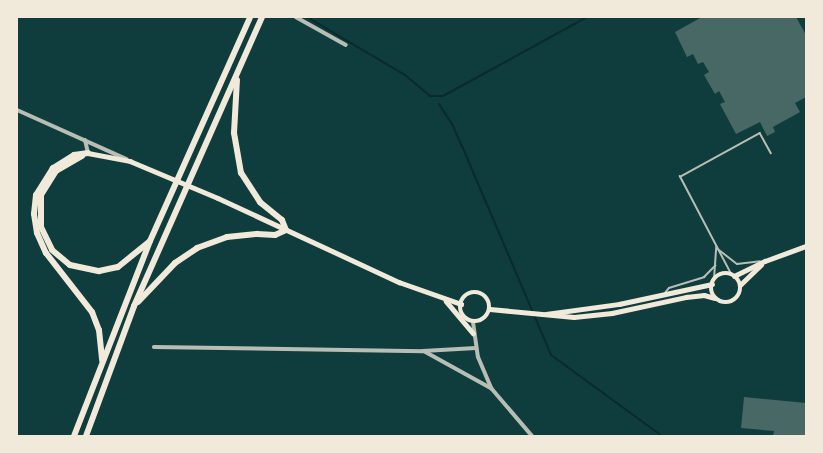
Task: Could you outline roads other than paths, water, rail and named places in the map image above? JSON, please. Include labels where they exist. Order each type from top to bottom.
[{"type":"highway","points":[[74,436],[150,241],[250,17]]},
{"type":"highway","points":[[86,436],[134,306],[238,76],[262,17]]},
{"type":"highway","points":[[134,306],[166,270],[197,248],[227,237],[258,234],[275,235],[286,230],[282,220],[250,189],[237,162],[234,133],[238,76]]},
{"type":"highway","points":[[88,153],[56,171],[41,195],[41,227],[52,250],[70,265],[99,272],[118,267],[150,241]]},
{"type":"highway","points":[[88,153],[74,155],[53,168],[36,195],[34,214],[37,233],[46,252],[92,312],[99,330],[102,362]]},
{"type":"main road","points":[[88,153],[130,161],[218,198],[286,230],[445,299],[461,304]]},
{"type":"main road","points":[[540,315],[663,295],[713,281],[722,274],[732,275],[806,246]]},
{"type":"main road","points":[[490,309],[527,314],[574,317],[644,307],[686,297],[715,298],[722,302],[734,300],[739,293],[740,285],[765,261]]},
{"type":"main road","points":[[732,275],[740,285]]},
{"type":"main road","points":[[713,281],[711,291],[715,298]]},
{"type":"main road","points":[[477,292],[488,299],[490,309],[485,319],[473,322],[463,316],[461,304],[466,295],[477,292]]},
{"type":"main road","points":[[445,299],[473,333]]},
{"type":"street","points":[[296,17],[346,45]]},
{"type":"street","points":[[17,110],[130,161]]},
{"type":"street","points":[[85,140],[88,153]]},
{"type":"street","points":[[473,322],[473,333],[476,348],[491,388],[532,436]]},
{"type":"street","points":[[154,347],[423,351],[476,348]]},
{"type":"street","points":[[423,351],[491,388]]},
{"type":"lane","points":[[732,275],[716,248],[680,177],[760,133],[771,153]]},
{"type":"lane","points":[[716,248],[729,260],[738,264],[765,261]]},
{"type":"lane","points":[[713,281],[716,248]]},
{"type":"lane","points":[[663,295],[669,288],[704,277],[715,266]]},
{"type":"waterway","points":[[307,17],[405,75],[430,96],[443,96],[587,17]]},
{"type":"waterway","points":[[439,104],[452,124],[462,146],[551,355],[662,436]]}]
